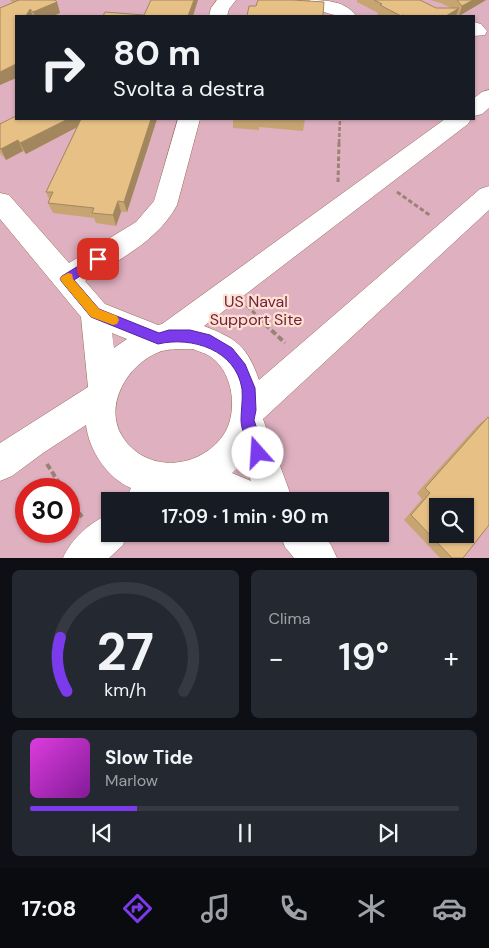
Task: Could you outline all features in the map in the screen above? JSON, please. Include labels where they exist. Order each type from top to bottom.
[{"type":"street","points":[[218,15],[220,8],[227,0]]},
{"type":"street","points":[[318,0],[345,15]]},
{"type":"street","points":[[475,88],[489,96],[475,108]]},
{"type":"street","points":[[66,279],[145,229],[165,205],[190,120]]},
{"type":"street","points":[[0,464],[103,393],[113,371],[126,356],[141,345],[164,337],[231,290],[459,120]]},
{"type":"street","points":[[168,486],[214,467],[229,454],[241,438],[248,415],[304,361],[489,195]]},
{"type":"street","points":[[0,202],[95,313],[164,337],[190,336],[203,339],[227,352],[240,368],[248,388],[248,415],[271,492]]},
{"type":"street","points":[[95,313],[103,393],[100,421],[106,443],[120,462],[140,476],[168,486],[204,492]]},
{"type":"street","points":[[82,558],[101,540]]},
{"type":"street","points":[[305,542],[318,558]]},
{"type":"path","points":[[337,211],[340,120]]},
{"type":"path","points":[[378,180],[450,229]]},
{"type":"path","points":[[231,290],[304,361]]},
{"type":"green space","name":"US Naval Support Site","points":[[0,0],[489,0],[489,558],[0,558]]},
{"type":"building","points":[[19,0],[55,0],[57,2],[33,12],[30,9],[27,15],[15,15],[15,64],[0,72],[0,8]]},
{"type":"building","points":[[151,0],[194,0],[188,15],[144,15]]},
{"type":"building","points":[[258,0],[324,2],[323,15],[247,15],[249,6],[256,6]]},
{"type":"building","points":[[374,0],[420,0],[436,8],[459,8],[448,15],[399,15],[380,5],[382,4]]},
{"type":"building","points":[[457,0],[473,0],[462,6]]},
{"type":"building","points":[[105,12],[144,15],[104,15]]},
{"type":"building","points":[[15,116],[15,120],[66,120],[20,143],[18,140],[1,149],[0,124]]},
{"type":"building","points":[[81,120],[151,120],[124,202],[118,201],[113,215],[92,213],[94,208],[48,203],[53,192],[46,192]]},
{"type":"building","points":[[488,417],[489,525],[463,558],[452,558],[438,543],[474,543],[474,498],[429,498],[429,534],[411,515],[430,493],[425,488]]},
{"type":"slow traffic","points":[[68,278],[66,279],[95,313],[113,320]]},
{"type":"route","points":[[98,259],[66,279],[95,313],[158,338],[190,336],[210,341],[227,352],[240,368],[248,388],[249,410],[247,420],[258,453]]}]
